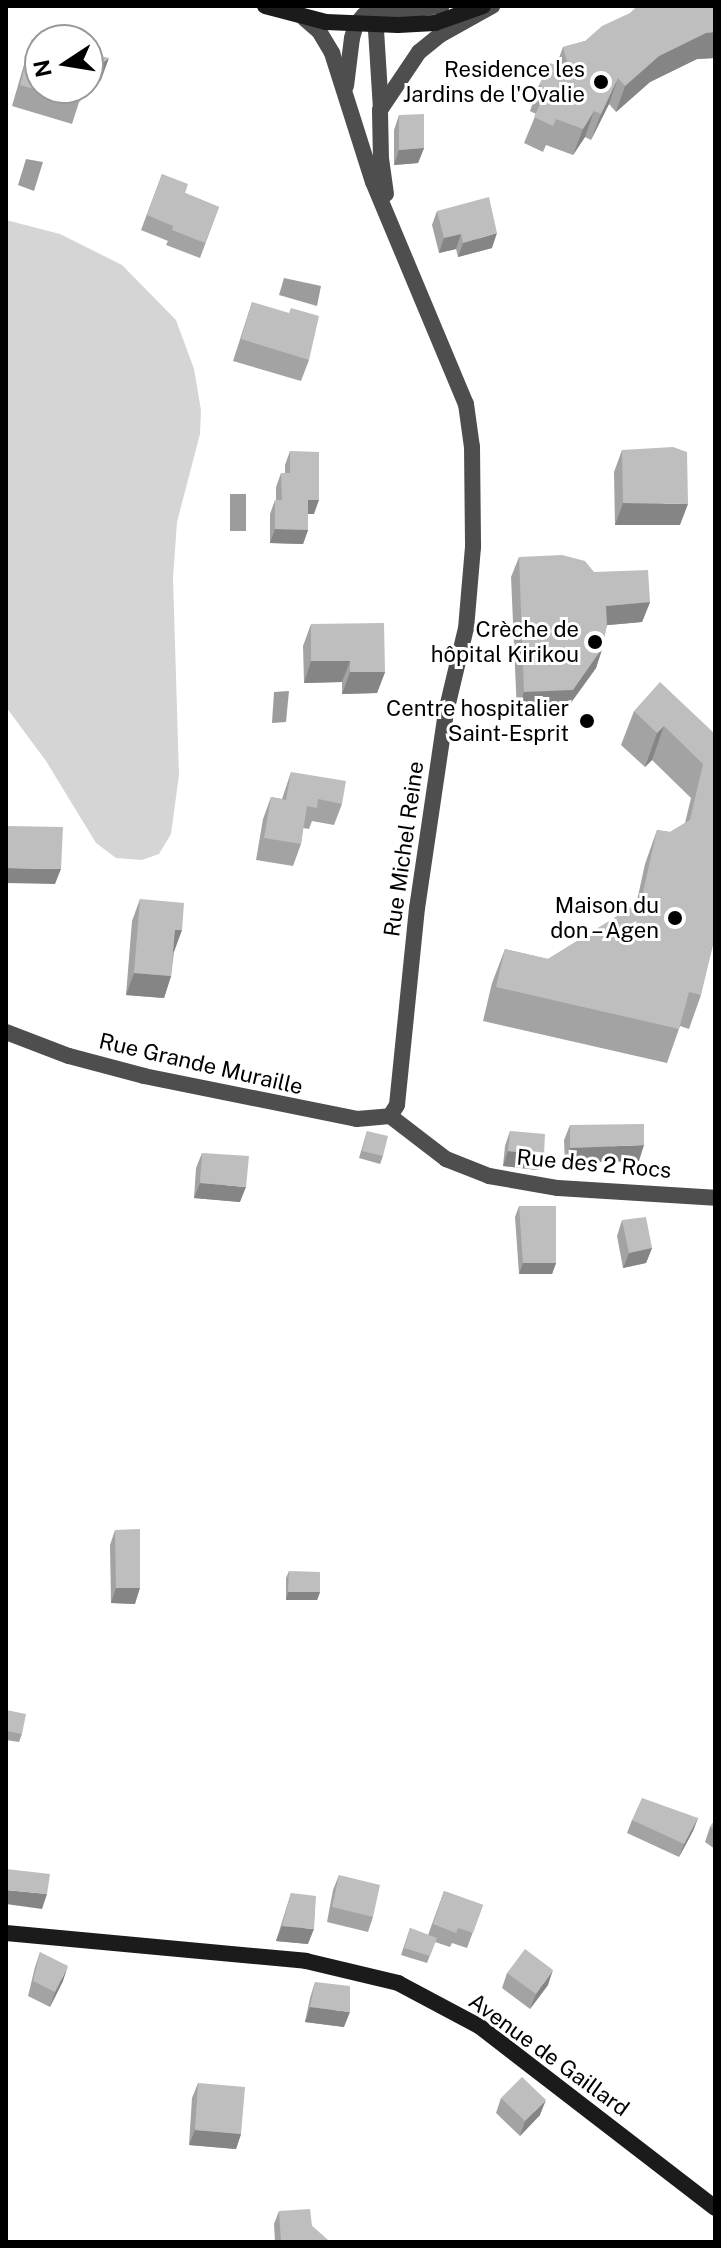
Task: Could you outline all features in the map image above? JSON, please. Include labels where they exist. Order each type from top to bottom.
[{"type":"street","points":[[265,6],[305,19],[365,17],[441,6]]},
{"type":"street","points":[[365,17],[435,23],[483,6]]},
{"type":"street","points":[[380,110],[419,52],[440,35],[492,6]]},
{"type":"street","name":"Rue Michel Reine","points":[[346,88],[365,17]]},
{"type":"street","name":"Rue Michel Reine","points":[[365,17],[381,74],[385,192],[406,265]]},
{"type":"street","name":"Rue Michel Reine","points":[[305,19],[319,31],[332,53],[346,88],[373,182],[466,404],[473,470],[473,547],[466,628],[446,712],[417,908],[397,1105],[390,1116]]},
{"type":"street","name":"Rue Grande Muraille","points":[[6,1032],[69,1056],[144,1076],[357,1119],[390,1116]]},
{"type":"street","name":"Rue des 2 Rocs","points":[[390,1116],[446,1159],[489,1176],[558,1188],[715,1198]]},
{"type":"street","name":"Avenue de Gaillard","points":[[6,1933],[306,1961],[398,1983],[479,2026],[715,2208]]},
{"type":"shaded area","points":[[26,159],[43,162],[34,191],[18,185]]},
{"type":"shaded area","points":[[6,220],[60,234],[122,265],[176,320],[194,369],[201,410],[200,434],[177,522],[173,578],[179,775],[171,834],[159,854],[142,860],[116,858],[96,843],[46,761],[6,707]]},
{"type":"shaded area","points":[[284,278],[321,286],[317,306],[279,295]]},
{"type":"shaded area","points":[[230,494],[246,494],[246,531],[230,531]]},
{"type":"shaded area","points":[[289,691],[286,722],[272,723],[274,692]]},
{"type":"building","name":"Residence les Jardins de l'Ovalie","points":[[637,6],[715,6],[715,32],[706,33],[659,56],[625,86],[618,78],[601,114],[594,111],[583,129],[556,119],[553,126],[534,117],[547,89],[539,85],[550,63],[570,72],[563,47],[585,41],[602,26],[630,13]]},
{"type":"building","points":[[424,114],[424,148],[399,150],[399,115]]},
{"type":"building","points":[[162,174],[188,184],[185,193],[219,207],[205,243],[172,230],[173,226],[147,215]]},
{"type":"building","points":[[489,197],[497,233],[463,243],[461,234],[444,238],[437,211]]},
{"type":"building","points":[[252,302],[289,313],[291,308],[319,316],[309,360],[241,339]]},
{"type":"building","points":[[673,447],[687,452],[688,504],[623,503],[622,450]]},
{"type":"building","points":[[290,451],[319,452],[319,500],[308,500],[308,530],[275,529],[275,500],[282,500],[281,473],[290,473]]},
{"type":"building","points":[[562,555],[585,561],[594,572],[648,570],[650,602],[606,606],[603,647],[573,690],[524,692],[519,557]]},
{"type":"building","points":[[384,623],[385,672],[350,672],[350,661],[311,661],[311,624]]},
{"type":"building","name":"Maison du don – Agen","points":[[660,682],[715,734],[715,937],[701,995],[689,992],[679,1029],[496,987],[505,949],[548,959],[641,901],[657,830],[670,832],[690,820],[703,764],[664,726],[657,733],[634,711]]},
{"type":"building","points":[[291,772],[346,781],[342,804],[318,799],[317,808],[307,806],[301,844],[264,838],[271,797],[286,800]]},
{"type":"building","points":[[6,826],[63,827],[61,869],[6,868]]},
{"type":"building","points":[[140,899],[184,903],[182,930],[175,930],[171,976],[134,973]]},
{"type":"building","points":[[644,1124],[644,1145],[570,1148],[570,1125]]},
{"type":"building","points":[[367,1131],[388,1136],[383,1156],[362,1151]]},
{"type":"building","points":[[510,1131],[545,1134],[544,1155],[508,1151]]},
{"type":"building","points":[[202,1153],[249,1156],[246,1187],[200,1183]]},
{"type":"building","points":[[519,1206],[556,1206],[556,1263],[523,1263]]},
{"type":"building","points":[[646,1217],[652,1248],[629,1253],[622,1220]]},
{"type":"building","points":[[140,1529],[140,1588],[116,1588],[115,1530]]},
{"type":"building","points":[[289,1571],[320,1572],[320,1592],[288,1592]]},
{"type":"building","points":[[6,1710],[26,1714],[22,1734],[6,1731]]},
{"type":"building","points":[[642,1798],[698,1818],[684,1844],[632,1820]]},
{"type":"building","points":[[6,1869],[50,1874],[47,1894],[6,1890]]},
{"type":"building","points":[[339,1875],[380,1885],[373,1917],[332,1907]]},
{"type":"building","points":[[444,1891],[483,1905],[473,1933],[458,1928],[456,1933],[433,1924]]},
{"type":"building","points":[[291,1893],[316,1896],[314,1929],[282,1926]]},
{"type":"building","points":[[410,1928],[437,1938],[430,1956],[404,1948]]},
{"type":"building","points":[[525,1949],[553,1970],[536,1994],[507,1973]]},
{"type":"building","points":[[40,1952],[68,1966],[55,1992],[33,1981]]},
{"type":"building","points":[[315,1982],[350,1986],[350,2012],[310,2007]]},
{"type":"building","points":[[522,2077],[546,2100],[525,2121],[501,2098]]},
{"type":"building","points":[[198,2083],[245,2087],[241,2134],[195,2130]]},
{"type":"building","points":[[310,2209],[312,2226],[330,2242],[281,2242],[279,2211]]},
{"type":"place","name":"Residence les Jardins de l'Ovalie","points":[[601,82]]},
{"type":"place","name":"Crèche de hôpital Kirikou","points":[[595,642]]},
{"type":"place","name":"Centre hospitalier Saint-Esprit","points":[[587,721]]},
{"type":"place","name":"Maison du don – Agen","points":[[675,918]]}]
